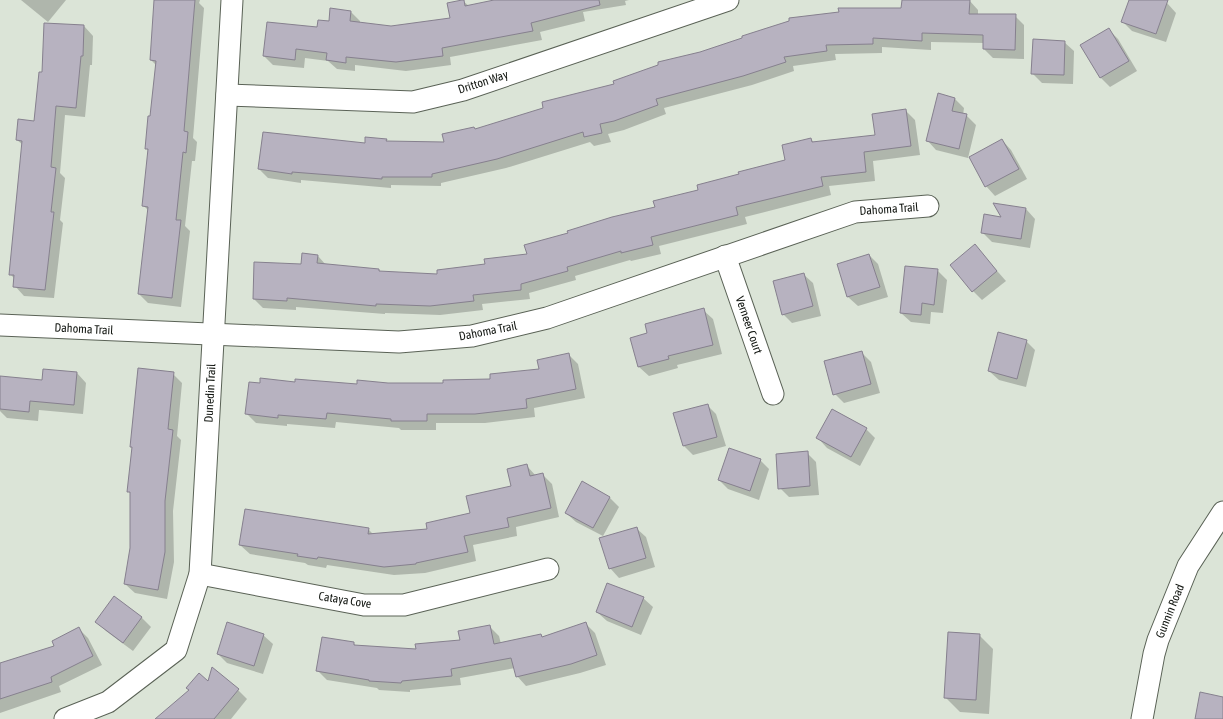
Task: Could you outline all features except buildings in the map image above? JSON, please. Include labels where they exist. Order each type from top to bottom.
[{"type":"street","name":"Dunedin Trail","points":[[65,719],[108,702],[176,650],[200,574],[232,0]]},
{"type":"street","name":"Dritton Way","points":[[227,94],[413,102],[463,90],[728,0]]},
{"type":"street","name":"Dahoma Trail","points":[[0,325],[214,336],[398,342],[472,336],[547,318],[855,212],[928,206]]},
{"type":"street","name":"Verneer Court","points":[[726,256],[773,394]]},
{"type":"street","name":"Gunnin Road","points":[[1142,719],[1158,640],[1188,566],[1223,512]]},
{"type":"street","name":"Cataya Cove","points":[[200,574],[364,605],[404,605],[548,570]]}]
